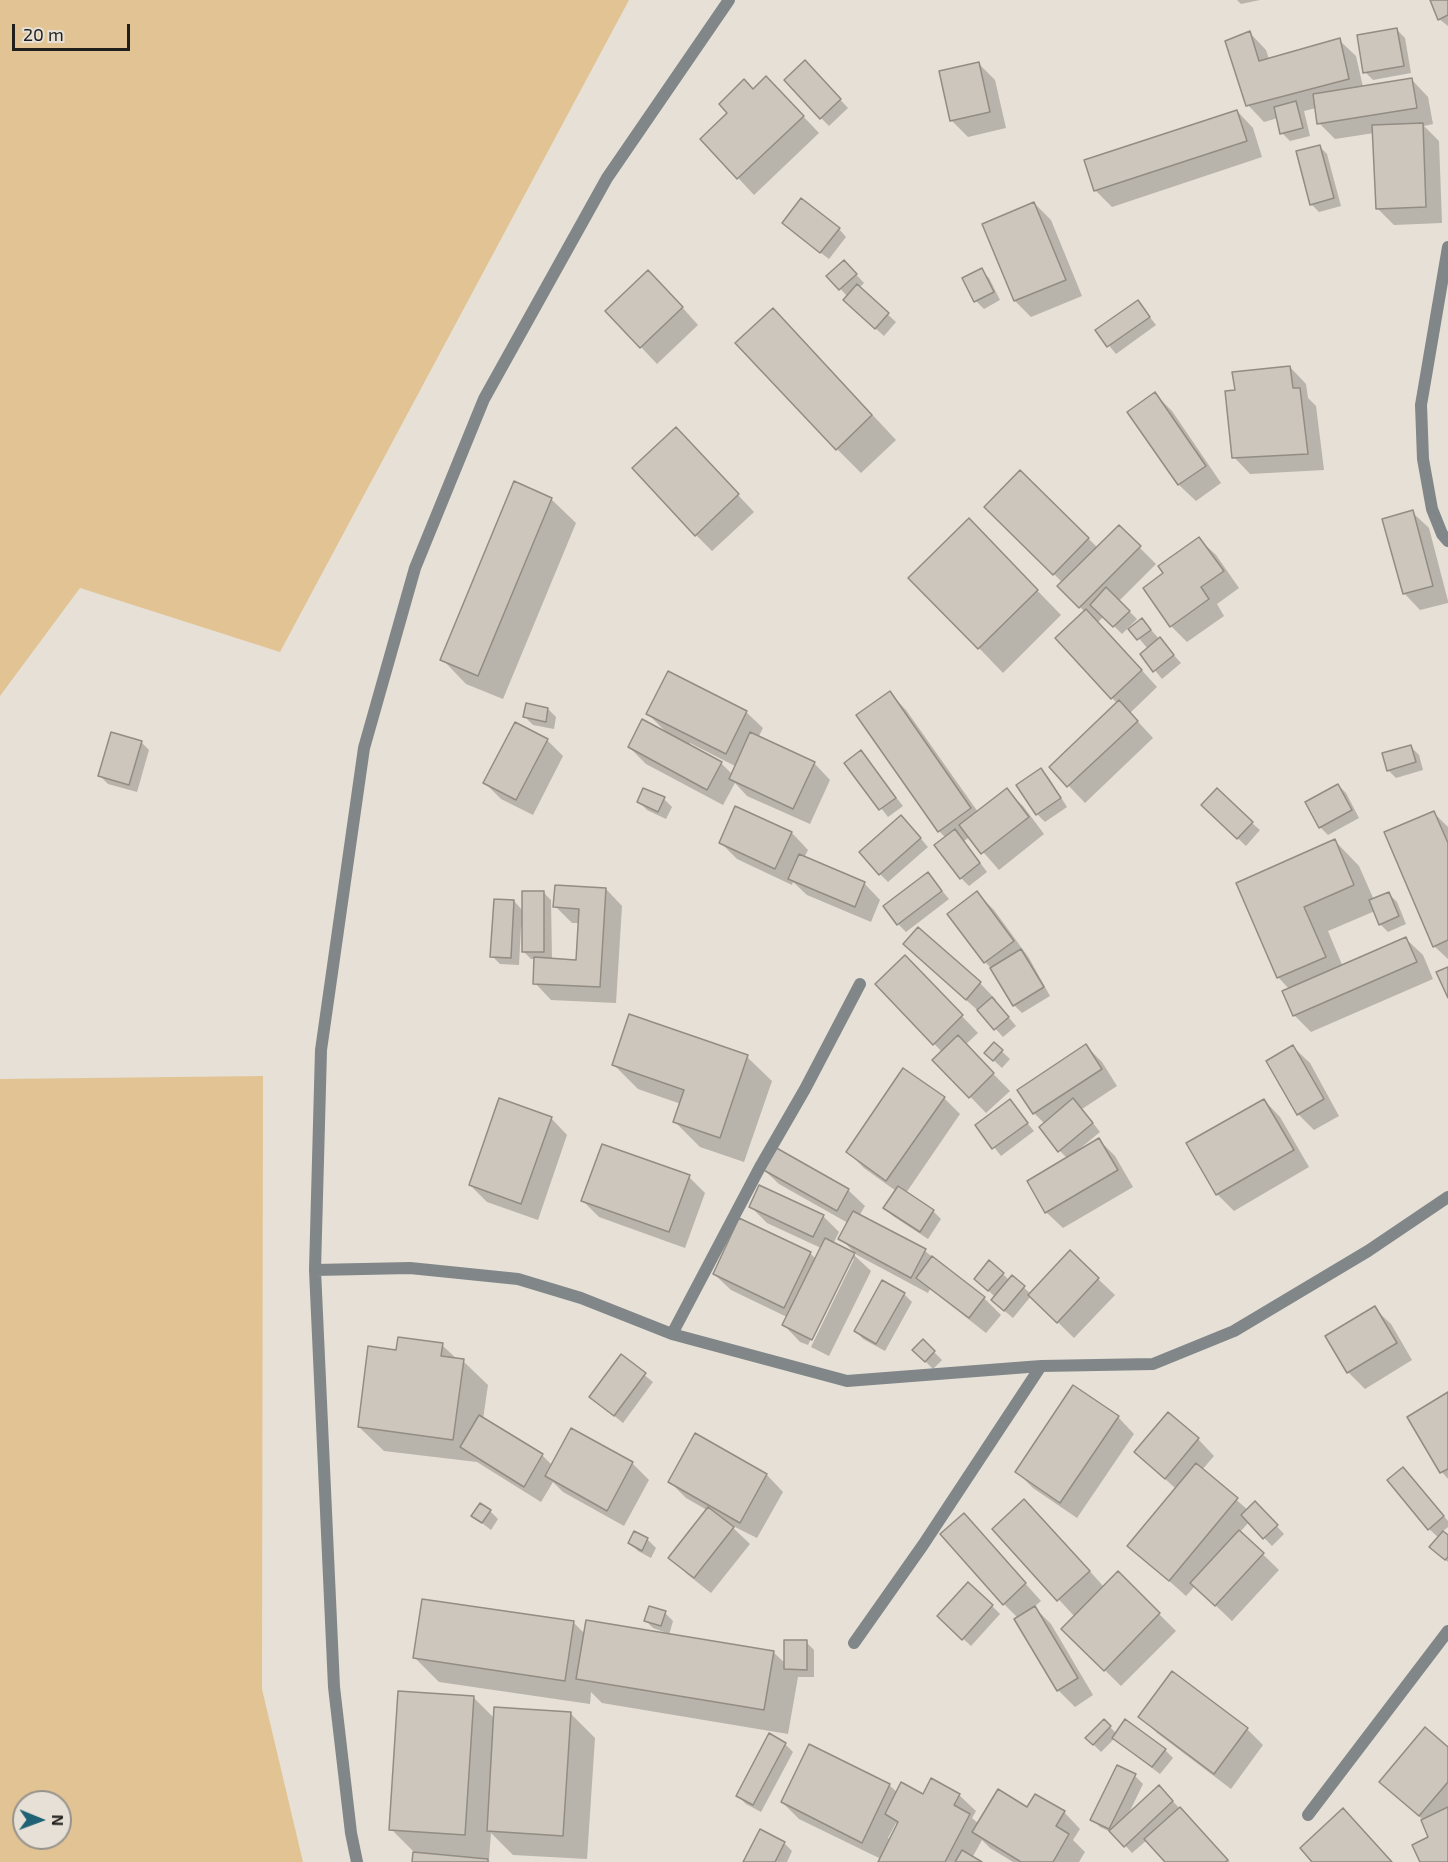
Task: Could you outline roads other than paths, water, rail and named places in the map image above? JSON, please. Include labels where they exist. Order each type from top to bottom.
[{"type":"street","points":[[357,1862],[351,1833],[334,1687],[315,1270],[322,1039],[364,748],[415,568],[484,399],[608,178],[729,0]]},
{"type":"street","points":[[1448,247],[1421,405],[1423,459],[1432,509],[1442,534],[1448,541]]},
{"type":"street","points":[[672,1334],[860,984]]},
{"type":"street","points":[[315,1270],[410,1268],[518,1279],[581,1298],[672,1334],[847,1381],[1041,1366],[1153,1364],[1234,1331],[1368,1251],[1448,1197]]},
{"type":"street","points":[[854,1643],[923,1545],[1041,1366]]},
{"type":"street","points":[[1308,1815],[1448,1631]]}]
